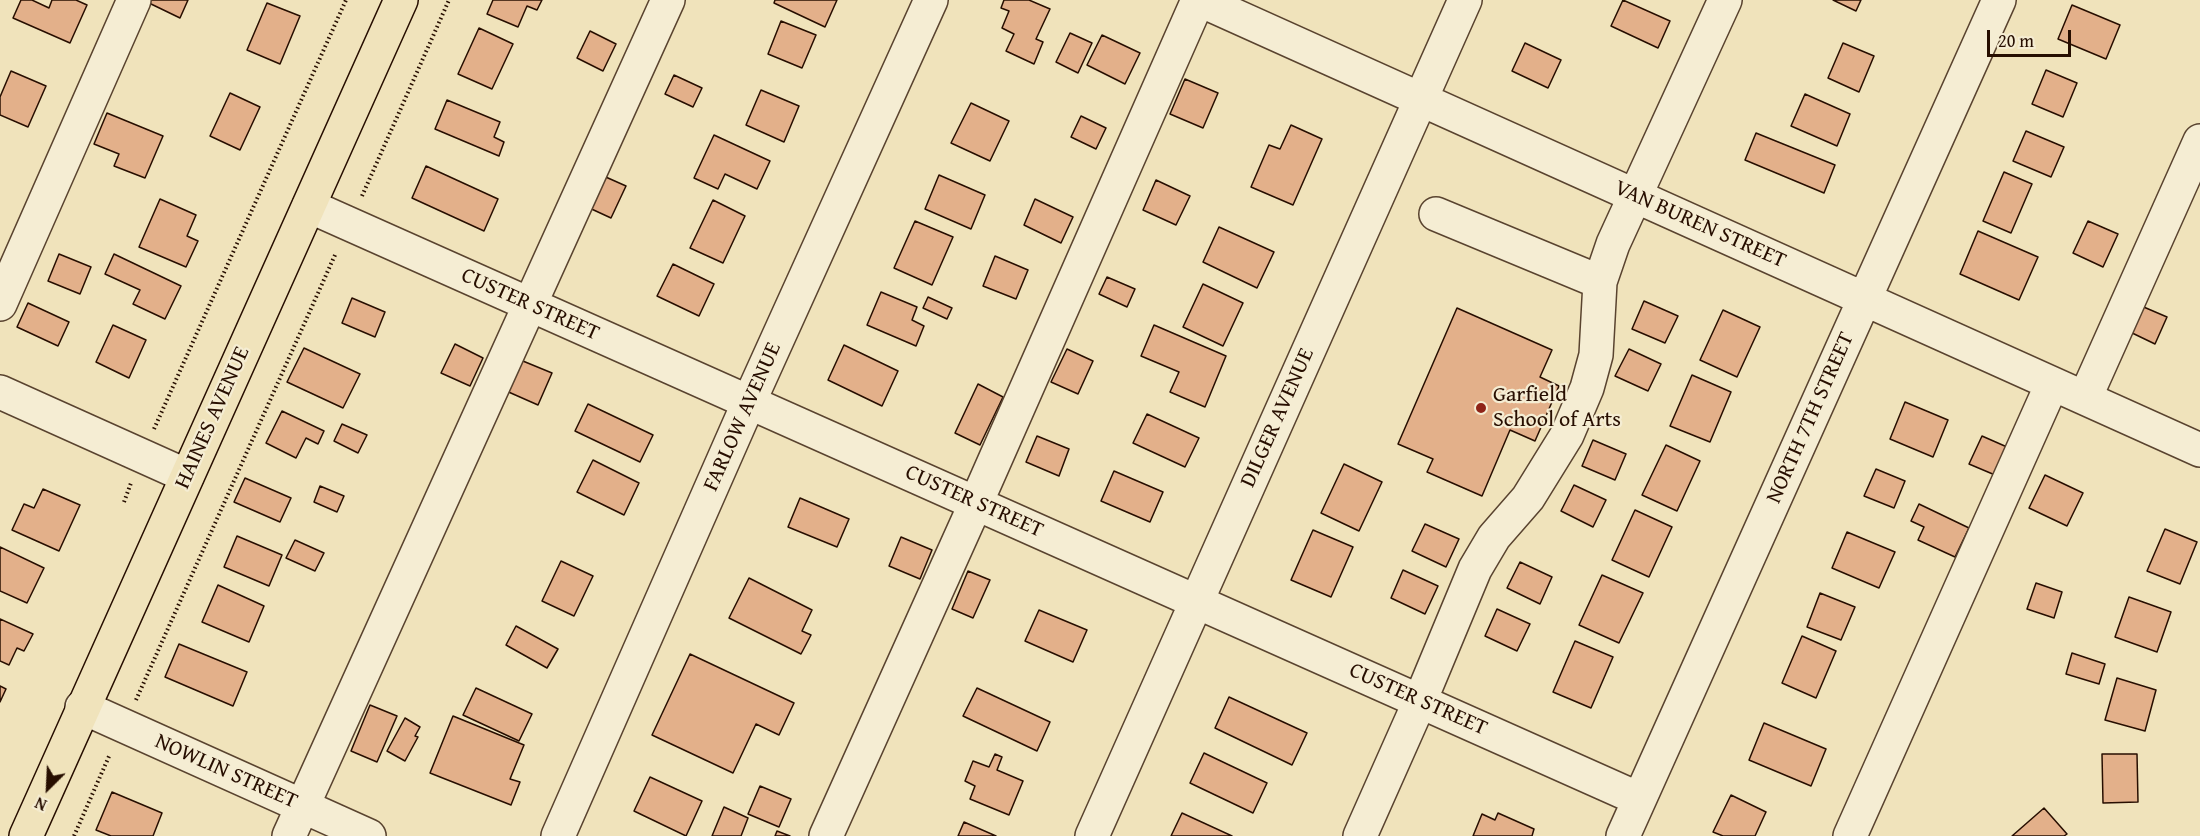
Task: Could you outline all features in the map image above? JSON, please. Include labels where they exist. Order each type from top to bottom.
[{"type":"main road","name":"HAINES AVENUE","points":[[26,836],[401,0]]},
{"type":"street","points":[[0,304],[134,0]]},
{"type":"street","points":[[289,836],[668,0]]},
{"type":"street","name":"FARLOW AVENUE","points":[[558,836],[749,402],[931,0]]},
{"type":"street","points":[[826,836],[1199,0]]},
{"type":"street","name":"VAN BUREN STREET","points":[[1199,0],[2200,450]]},
{"type":"street","name":"DILGER AVENUE","points":[[1092,836],[1465,0]]},
{"type":"street","points":[[1360,836],[1475,569],[1494,537],[1528,498],[1567,435],[1587,388],[1596,355],[1600,282],[1612,244],[1725,0]]},
{"type":"street","name":"NORTH 7TH STREET","points":[[1623,836],[1999,0]]},
{"type":"street","points":[[2085,398],[2200,141]]},
{"type":"street","name":"CUSTER STREET","points":[[309,206],[1639,798]]},
{"type":"street","points":[[1436,214],[1600,282]]},
{"type":"street","points":[[1850,836],[2052,384]]},
{"type":"street","points":[[0,392],[187,476]]},
{"type":"street","name":"NOWLIN STREET","points":[[82,707],[369,836]]},
{"type":"path","points":[[124,502],[142,456],[346,0]]},
{"type":"path","points":[[362,196],[449,0]]},
{"type":"path","points":[[136,701],[335,255]]},
{"type":"path","points":[[74,836],[110,754]]},
{"type":"building","points":[[21,0],[32,0],[49,8],[52,0],[76,0],[87,5],[70,43],[13,18]]},
{"type":"building","points":[[150,0],[188,0],[180,18],[149,3]]},
{"type":"building","points":[[493,0],[542,0],[537,10],[527,6],[518,27],[487,14]]},
{"type":"building","points":[[775,0],[837,0],[825,27],[774,3]]},
{"type":"building","points":[[1004,0],[1029,0],[1050,9],[1036,39],[1043,42],[1034,64],[1006,51],[1014,34],[1002,28],[1009,11],[1001,8]]},
{"type":"building","points":[[1623,0],[1670,21],[1658,48],[1611,26]]},
{"type":"building","points":[[1833,0],[1861,0],[1856,11]]},
{"type":"building","points":[[267,3],[300,16],[280,64],[247,50]]},
{"type":"building","points":[[2072,5],[2120,25],[2106,59],[2058,39]]},
{"type":"building","points":[[781,21],[816,35],[802,68],[768,54]]},
{"type":"building","points":[[479,28],[513,44],[492,89],[458,74]]},
{"type":"building","points":[[590,31],[616,44],[603,71],[577,58]]},
{"type":"building","points":[[1070,33],[1092,43],[1078,73],[1056,62]]},
{"type":"building","points":[[1102,35],[1140,53],[1125,84],[1087,65]]},
{"type":"building","points":[[1525,43],[1561,60],[1548,88],[1512,71]]},
{"type":"building","points":[[1843,43],[1874,56],[1859,92],[1828,78]]},
{"type":"building","points":[[2046,70],[2077,83],[2063,117],[2032,104]]},
{"type":"building","points":[[11,71],[46,86],[28,127],[0,115],[0,97]]},
{"type":"building","points":[[674,75],[702,88],[693,107],[665,94]]},
{"type":"building","points":[[1185,79],[1218,93],[1203,128],[1170,114]]},
{"type":"building","points":[[761,90],[799,106],[784,142],[746,125]]},
{"type":"building","points":[[230,93],[260,107],[240,150],[210,136]]},
{"type":"building","points":[[1805,94],[1850,114],[1837,146],[1791,126]]},
{"type":"building","points":[[447,100],[500,122],[494,137],[504,142],[499,156],[435,129]]},
{"type":"building","points":[[971,103],[1009,121],[990,161],[951,143]]},
{"type":"building","points":[[107,113],[163,136],[145,178],[114,166],[119,154],[94,144]]},
{"type":"building","points":[[1081,116],[1106,128],[1096,149],[1071,137]]},
{"type":"building","points":[[1291,125],[1322,139],[1293,205],[1251,187],[1269,145],[1280,149]]},
{"type":"building","points":[[2026,131],[2064,147],[2051,177],[2013,161]]},
{"type":"building","points":[[1756,133],[1835,165],[1824,193],[1745,160]]},
{"type":"building","points":[[714,135],[770,161],[757,189],[725,174],[718,189],[694,178]]},
{"type":"building","points":[[426,166],[498,199],[484,231],[412,198]]},
{"type":"building","points":[[2004,172],[2032,184],[2011,233],[1983,221]]},
{"type":"building","points":[[599,174],[626,186],[611,218],[585,206]]},
{"type":"building","points":[[939,175],[985,195],[971,229],[925,209]]},
{"type":"building","points":[[1156,180],[1190,196],[1176,225],[1143,210]]},
{"type":"building","points":[[160,199],[196,215],[187,236],[198,241],[186,267],[139,247]]},
{"type":"building","points":[[1035,199],[1073,217],[1061,243],[1024,225]]},
{"type":"building","points":[[713,200],[745,216],[723,263],[690,248]]},
{"type":"building","points":[[915,221],[953,237],[932,285],[894,268]]},
{"type":"building","points":[[2088,221],[2118,234],[2103,267],[2073,253]]},
{"type":"building","points":[[1219,227],[1274,252],[1257,288],[1203,262]]},
{"type":"building","points":[[1978,231],[2038,257],[2019,300],[1960,274]]},
{"type":"building","points":[[59,254],[91,267],[80,294],[48,281]]},
{"type":"building","points":[[114,254],[181,286],[165,319],[133,304],[140,290],[105,274]]},
{"type":"building","points":[[995,256],[1028,270],[1016,299],[983,286]]},
{"type":"building","points":[[673,264],[714,284],[699,316],[657,296]]},
{"type":"building","points":[[1107,277],[1135,289],[1127,307],[1099,294]]},
{"type":"building","points":[[1203,284],[1243,303],[1223,346],[1183,327]]},
{"type":"building","points":[[881,292],[917,307],[912,320],[924,326],[916,346],[867,325]]},
{"type":"building","points":[[928,297],[952,308],[947,319],[923,308]]},
{"type":"building","points":[[352,298],[385,312],[375,337],[342,323]]},
{"type":"building","points":[[1644,301],[1678,316],[1665,343],[1632,329]]},
{"type":"building","points":[[28,303],[69,322],[58,346],[17,327]]},
{"type":"building","points":[[2139,305],[2167,317],[2155,344],[2128,331]]},
{"type":"building","name":"Garfield School of Arts","points":[[1457,308],[1552,350],[1540,377],[1559,386],[1535,441],[1510,430],[1482,496],[1427,472],[1433,459],[1398,444]]},
{"type":"building","points":[[1723,310],[1760,327],[1737,377],[1700,360]]},
{"type":"building","points":[[113,325],[146,340],[129,378],[96,362]]},
{"type":"building","points":[[1154,325],[1226,356],[1205,407],[1170,392],[1179,372],[1141,356]]},
{"type":"building","points":[[455,344],[483,358],[470,386],[441,373]]},
{"type":"building","points":[[844,345],[898,371],[882,406],[828,380]]},
{"type":"building","points":[[304,348],[360,374],[343,408],[287,382]]},
{"type":"building","points":[[1067,349],[1093,361],[1078,394],[1051,382]]},
{"type":"building","points":[[1629,349],[1661,364],[1648,391],[1615,376]]},
{"type":"building","points":[[518,359],[552,373],[538,405],[504,390]]},
{"type":"building","points":[[1692,375],[1731,392],[1710,442],[1670,426]]},
{"type":"building","points":[[978,384],[1003,397],[980,445],[955,433]]},
{"type":"building","points":[[1905,402],[1948,420],[1933,457],[1890,439]]},
{"type":"building","points":[[588,404],[653,435],[640,462],[575,431]]},
{"type":"building","points":[[282,411],[324,431],[318,444],[306,438],[296,458],[266,443]]},
{"type":"building","points":[[1147,414],[1199,438],[1185,467],[1133,443]]},
{"type":"building","points":[[342,424],[367,435],[358,453],[334,441]]},
{"type":"building","points":[[1037,436],[1069,449],[1059,476],[1026,462]]},
{"type":"building","points":[[1982,436],[2007,447],[1995,475],[1969,464]]},
{"type":"building","points":[[1593,440],[1626,454],[1615,480],[1582,466]]},
{"type":"building","points":[[1666,445],[1700,461],[1677,511],[1642,495]]},
{"type":"building","points":[[593,460],[639,483],[624,515],[577,492]]},
{"type":"building","points":[[1344,464],[1382,482],[1359,531],[1321,513]]},
{"type":"building","points":[[1876,469],[1905,481],[1894,508],[1864,496]]},
{"type":"building","points":[[1114,471],[1163,492],[1150,522],[1101,501]]},
{"type":"building","points":[[2045,475],[2083,493],[2067,526],[2029,508]]},
{"type":"building","points":[[245,478],[291,498],[280,522],[234,502]]},
{"type":"building","points":[[1574,485],[1606,500],[1593,527],[1561,511]]},
{"type":"building","points":[[320,486],[344,496],[337,512],[314,502]]},
{"type":"building","points":[[43,489],[80,505],[59,551],[12,530],[24,504],[34,508]]},
{"type":"building","points":[[800,498],[849,519],[837,547],[788,527]]},
{"type":"building","points":[[1919,504],[1969,528],[1955,557],[1918,540],[1924,527],[1911,521]]},
{"type":"building","points":[[1635,510],[1672,527],[1649,577],[1612,560]]},
{"type":"building","points":[[1425,524],[1459,539],[1446,567],[1412,551]]},
{"type":"building","points":[[2165,529],[2197,542],[2180,584],[2147,571]]},
{"type":"building","points":[[1313,530],[1353,547],[1331,597],[1291,580]]},
{"type":"building","points":[[1847,532],[1895,552],[1879,588],[1832,568]]},
{"type":"building","points":[[237,536],[282,555],[269,586],[224,567]]},
{"type":"building","points":[[901,537],[932,550],[920,579],[889,566]]},
{"type":"building","points":[[295,540],[324,553],[315,571],[286,558]]},
{"type":"building","points":[[0,547],[44,568],[27,603],[0,591]]},
{"type":"building","points":[[561,561],[593,576],[574,616],[542,601]]},
{"type":"building","points":[[1520,562],[1552,577],[1540,604],[1507,588]]},
{"type":"building","points":[[1403,570],[1438,586],[1425,614],[1391,598]]},
{"type":"building","points":[[968,571],[990,580],[973,618],[952,609]]},
{"type":"building","points":[[1602,575],[1643,593],[1619,643],[1579,625]]},
{"type":"building","points":[[749,578],[812,610],[802,631],[811,635],[801,654],[729,618]]},
{"type":"building","points":[[2036,583],[2062,592],[2054,618],[2027,609]]},
{"type":"building","points":[[218,585],[264,606],[249,642],[202,622]]},
{"type":"building","points":[[1820,593],[1855,607],[1841,640],[1807,627]]},
{"type":"building","points":[[2129,597],[2171,612],[2157,652],[2115,637]]},
{"type":"building","points":[[1497,609],[1530,624],[1517,651],[1485,636]]},
{"type":"building","points":[[1039,610],[1087,630],[1073,662],[1025,641]]},
{"type":"building","points":[[0,619],[33,634],[24,651],[17,648],[9,665],[0,661]]},
{"type":"building","points":[[516,626],[558,649],[547,668],[506,645]]},
{"type":"building","points":[[1802,636],[1836,651],[1816,698],[1782,683]]},
{"type":"building","points":[[1575,641],[1613,657],[1591,708],[1553,692]]},
{"type":"building","points":[[179,644],[247,672],[233,706],[165,677]]},
{"type":"building","points":[[2072,653],[2105,664],[2099,684],[2066,674]]},
{"type":"building","points":[[690,654],[794,703],[779,735],[756,724],[733,773],[652,735]]},
{"type":"building","points":[[2117,678],[2156,690],[2145,731],[2105,720]]},
{"type":"building","points":[[0,686],[6,689],[0,702]]},
{"type":"building","points":[[476,688],[532,714],[519,741],[463,715]]},
{"type":"building","points":[[977,688],[1050,722],[1037,751],[963,716]]},
{"type":"building","points":[[1229,697],[1307,733],[1292,765],[1215,728]]},
{"type":"building","points":[[370,705],[397,716],[377,762],[351,751]]},
{"type":"building","points":[[453,716],[524,745],[510,779],[520,782],[511,805],[430,773]]},
{"type":"building","points":[[405,718],[420,727],[415,736],[418,737],[405,761],[387,751]]},
{"type":"building","points":[[1764,723],[1826,749],[1811,786],[1749,760]]},
{"type":"building","points":[[1204,753],[1267,783],[1253,813],[1190,783]]},
{"type":"building","points":[[995,754],[1002,757],[997,770],[1023,781],[1009,815],[970,799],[975,786],[965,781],[973,761],[989,767]]},
{"type":"building","points":[[2102,754],[2137,754],[2138,802],[2103,803]]},
{"type":"building","points":[[650,777],[702,801],[686,836],[634,811]]},
{"type":"building","points":[[760,786],[791,799],[779,827],[748,814]]},
{"type":"building","points":[[112,792],[162,813],[153,836],[111,836],[96,830]]},
{"type":"building","points":[[1731,795],[1766,812],[1755,836],[1723,836],[1713,832]]},
{"type":"building","points":[[724,807],[748,818],[741,836],[712,836]]},
{"type":"building","points":[[2044,808],[2067,834],[2064,836],[2012,836]]},
{"type":"building","points":[[1182,813],[1232,836],[1171,836]]},
{"type":"building","points":[[1498,813],[1534,829],[1532,836],[1473,836],[1482,814],[1495,820]]},
{"type":"building","points":[[964,822],[996,836],[958,836]]},
{"type":"building","points":[[777,831],[790,836],[775,836]]},
{"type":"place","name":"Garfield School of Arts","points":[[1481,408]]}]
